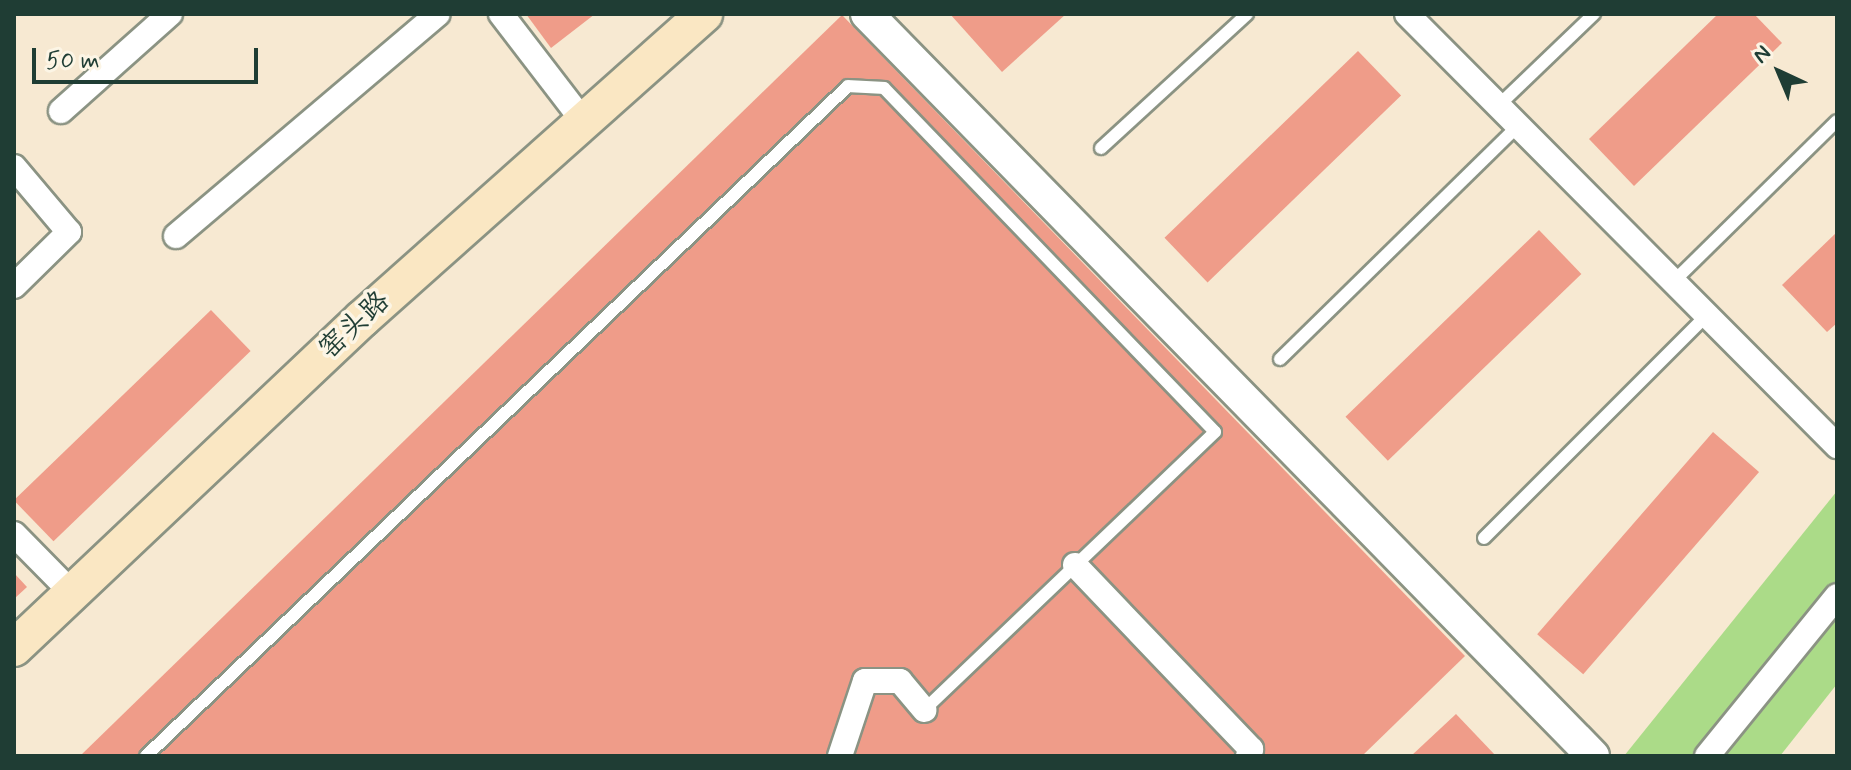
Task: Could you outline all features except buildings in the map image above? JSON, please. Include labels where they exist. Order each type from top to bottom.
[{"type":"main road","name":"窑头路","points":[[14,648],[363,318],[704,14]]},
{"type":"street","points":[[61,111],[170,14]]},
{"type":"street","points":[[501,14],[584,122]]},
{"type":"street","points":[[867,14],[1593,756]]},
{"type":"street","points":[[1407,14],[1837,446]]},
{"type":"street","points":[[176,236],[432,16]]},
{"type":"street","points":[[14,167],[69,232],[14,286]]},
{"type":"street","points":[[14,534],[72,593]]},
{"type":"street","points":[[1075,565],[1251,749],[1248,756]]},
{"type":"street","points":[[1707,756],[1837,596]]},
{"type":"street","points":[[840,756],[865,681],[900,681],[924,710]]},
{"type":"lane","points":[[1101,148],[1247,14]]},
{"type":"lane","points":[[1498,106],[1594,14]]},
{"type":"lane","points":[[146,756],[848,86],[884,88],[1215,432],[924,710]]},
{"type":"lane","points":[[1674,281],[1837,121]]},
{"type":"lane","points":[[1280,359],[1518,126]]},
{"type":"lane","points":[[1484,538],[1707,315]]},
{"type":"green space","points":[[1837,491],[1837,684],[1780,756],[1624,756]]}]
